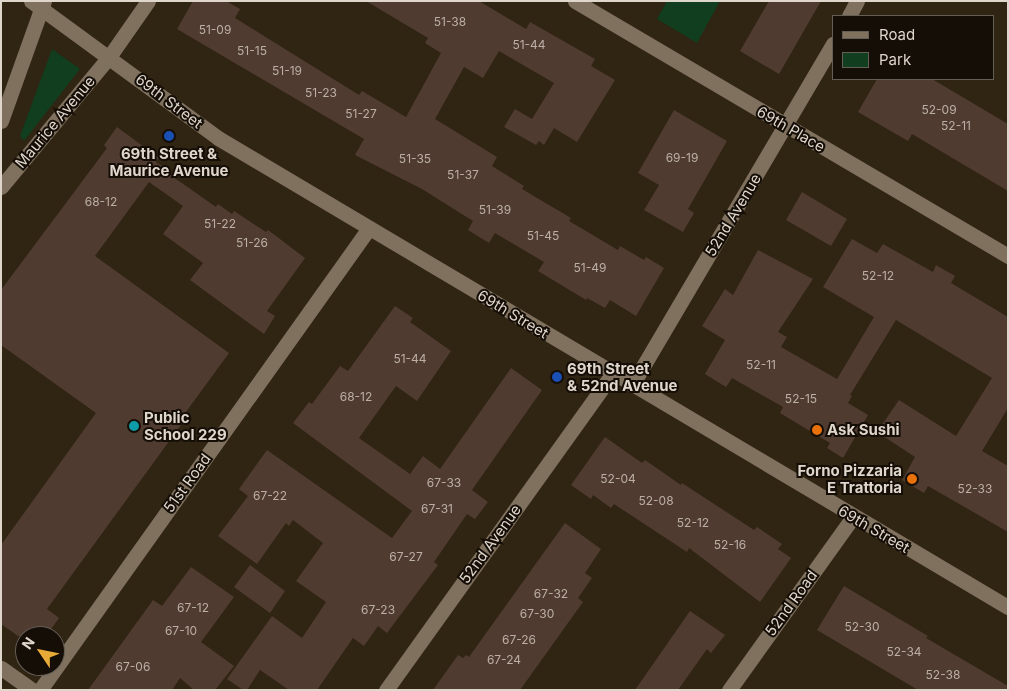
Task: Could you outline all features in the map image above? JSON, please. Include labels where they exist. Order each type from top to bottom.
[{"type":"street","name":"Maurice Avenue","points":[[1,187],[110,57],[148,1]]},
{"type":"street","name":"69th Place","points":[[575,1],[1008,256]]},
{"type":"street","points":[[850,15],[857,1]]},
{"type":"street","name":"69th Street","points":[[39,3],[218,138],[853,517],[1008,607]]},
{"type":"street","points":[[1,121],[39,3]]},
{"type":"street","name":"52nd Avenue","points":[[632,385],[832,46]]},
{"type":"street","name":"51st Road","points":[[40,690],[369,228]]},
{"type":"street","name":"52nd Avenue","points":[[386,690],[613,373]]},
{"type":"street","name":"52nd Road","points":[[729,690],[853,517]]},
{"type":"street","points":[[1,668],[32,690]]},
{"type":"green space","points":[[667,1],[720,1],[697,43],[657,19]]},
{"type":"green space","points":[[52,49],[80,69],[24,141],[20,136]]},
{"type":"building","points":[[193,1],[226,1],[240,9],[235,18],[359,95],[362,91],[406,117],[441,53],[425,43],[428,38],[366,1],[479,1],[526,29],[530,22],[595,59],[591,66],[615,80],[577,142],[554,128],[544,145],[539,141],[536,145],[504,127],[515,109],[532,119],[554,83],[499,51],[483,78],[464,67],[435,119],[497,157],[492,166],[524,186],[522,189],[571,218],[569,221],[618,250],[620,246],[644,260],[646,257],[664,268],[636,316],[610,300],[605,308],[587,298],[586,300],[538,271],[544,262],[495,233],[489,243],[468,230],[473,221],[422,189],[355,155],[364,139],[177,29]]},
{"type":"building","points":[[769,1],[821,1],[779,74],[740,51]]},
{"type":"building","points":[[876,80],[934,80],[1008,124],[1008,191],[912,134],[908,141],[858,112]]},
{"type":"building","points":[[674,110],[727,141],[688,209],[694,213],[683,232],[644,210],[659,185],[638,173]]},
{"type":"building","name":"Public School 229","points":[[117,127],[159,158],[156,162],[171,172],[169,174],[216,207],[218,204],[232,214],[234,211],[266,232],[268,230],[305,258],[267,311],[275,316],[264,334],[190,280],[203,263],[163,234],[183,206],[149,182],[95,256],[229,353],[183,416],[186,418],[47,609],[59,618],[53,626],[15,626],[15,634],[1,624],[1,545],[96,413],[1,345],[1,290],[107,148],[104,145]]},
{"type":"building","points":[[802,192],[847,219],[831,246],[786,220]]},
{"type":"building","points":[[852,239],[877,253],[883,244],[933,272],[936,265],[955,276],[951,283],[1008,317],[1008,408],[982,451],[1008,466],[1008,532],[928,486],[924,493],[902,480],[915,457],[877,432],[899,400],[956,436],[992,378],[896,320],[850,395],[852,396],[848,403],[868,415],[843,458],[827,448],[830,443],[780,413],[783,407],[732,378],[726,387],[705,374],[725,340],[702,326],[725,289],[733,295],[758,250],[813,279],[778,332],[787,337],[781,347],[837,379],[874,317],[823,287]]},
{"type":"building","points":[[395,306],[413,318],[410,322],[451,351],[417,401],[396,386],[359,438],[410,474],[423,456],[440,469],[511,368],[542,390],[472,490],[488,502],[475,519],[467,514],[434,562],[438,565],[387,633],[378,626],[364,646],[353,638],[317,690],[289,690],[260,670],[247,690],[243,690],[227,679],[272,616],[302,638],[326,602],[296,581],[323,543],[293,520],[289,526],[286,523],[257,564],[218,536],[248,496],[239,489],[267,450],[392,538],[412,511],[293,423],[309,402],[312,404],[340,366],[348,371]]},
{"type":"building","points":[[605,437],[642,463],[645,460],[681,485],[682,483],[754,530],[757,527],[782,544],[778,549],[791,558],[760,602],[689,548],[687,552],[614,504],[611,508],[593,495],[591,499],[571,485]]},
{"type":"building","points":[[565,523],[601,549],[585,573],[592,578],[578,598],[583,602],[520,690],[433,690],[458,655],[463,658],[466,655],[469,657]]},
{"type":"building","points":[[250,565],[285,591],[270,613],[234,587]]},
{"type":"building","points":[[191,567],[234,597],[201,642],[234,666],[215,690],[194,690],[180,678],[172,690],[88,690],[153,600],[162,606]]},
{"type":"building","points":[[844,586],[928,636],[926,638],[1008,686],[1008,690],[918,690],[817,630]]},
{"type":"building","points":[[690,611],[725,635],[711,653],[707,649],[678,690],[635,690]]},
{"type":"place","name":"69th Street & Maurice Avenue","points":[[169,136]]},
{"type":"place","name":"69th Street & 52nd Avenue","points":[[557,377]]},
{"type":"place","name":"Public School 229","points":[[134,426]]},
{"type":"place","name":"Ask Sushi","points":[[817,430]]},
{"type":"place","name":"Forno Pizzaria E Trattoria","points":[[912,479]]}]
